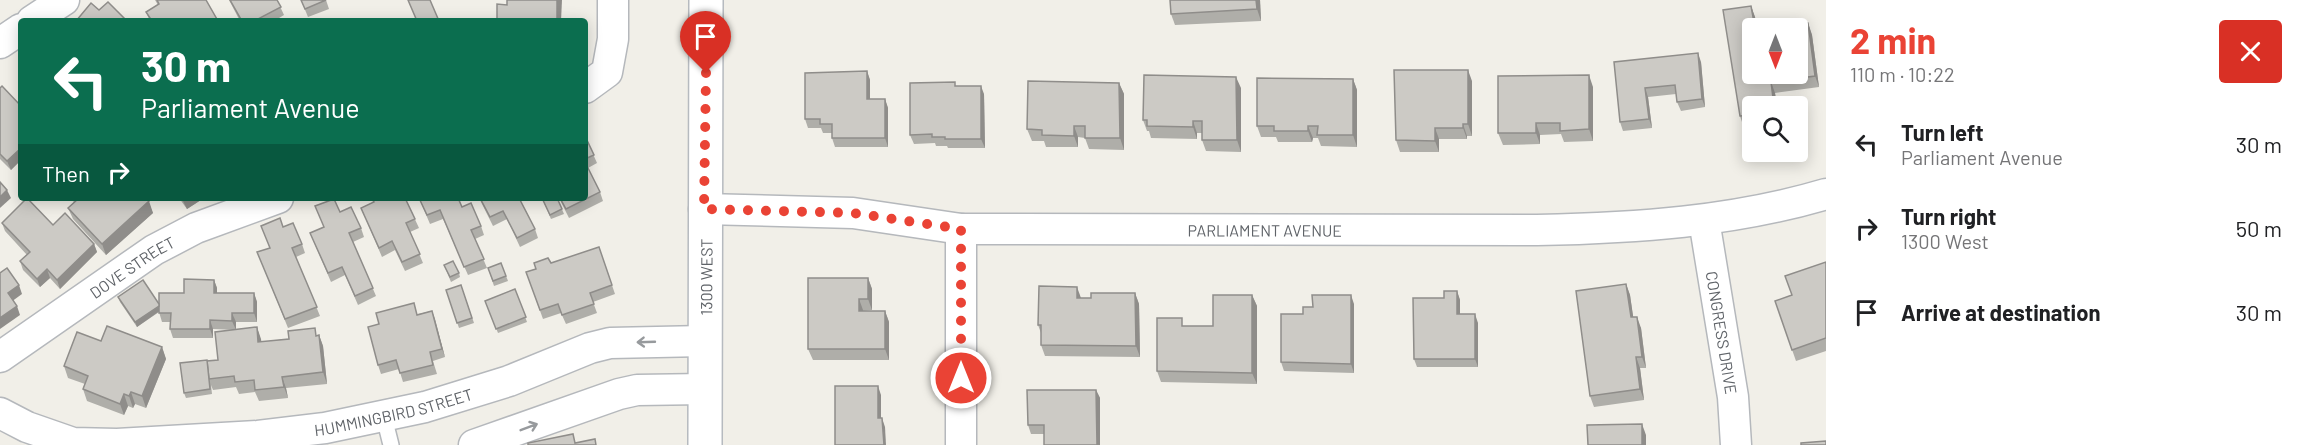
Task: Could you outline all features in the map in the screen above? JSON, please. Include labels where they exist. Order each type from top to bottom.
[{"type":"street","points":[[37,18],[64,0]]},
{"type":"street","points":[[596,80],[613,39],[613,0]]},
{"type":"street","name":"1300 WEST","points":[[705,445],[706,0]]},
{"type":"street","points":[[0,43],[18,31]]},
{"type":"street","name":"PARLIAMENT AVENUE","points":[[704,209],[853,213],[961,229],[1537,230],[1619,228],[1704,220],[1797,203],[1826,194]]},
{"type":"street","name":"DOVE STREET","points":[[0,357],[154,250],[196,228],[270,201]]},
{"type":"street","name":"CONGRESS DRIVE","points":[[1704,220],[1733,397],[1736,445]]},
{"type":"street","points":[[961,229],[961,445]]},
{"type":"street","name":"HUMMINGBIRD STREET","points":[[0,413],[27,427],[73,444],[117,444],[258,436],[384,417],[468,395],[590,348],[610,343],[704,341]]},
{"type":"street","points":[[474,445],[619,394],[637,390],[705,389]]},
{"type":"lane","points":[[384,417],[391,445]]},
{"type":"building","points":[[157,0],[206,0],[216,18],[150,18],[146,12],[159,4]]},
{"type":"building","points":[[230,0],[277,0],[281,7],[260,18],[240,18]]},
{"type":"building","points":[[301,0],[326,0],[305,9]]},
{"type":"building","points":[[408,0],[430,0],[438,18],[416,18]]},
{"type":"building","points":[[507,0],[557,0],[557,18],[497,18],[497,4],[507,5]]},
{"type":"building","points":[[1170,0],[1256,0],[1257,9],[1171,14]]},
{"type":"building","points":[[108,2],[124,18],[78,18],[91,3],[99,10]]},
{"type":"building","points":[[1751,6],[1753,18],[1742,18],[1742,84],[1771,84],[1773,96],[1742,96],[1742,116],[1740,116],[1723,10]]},
{"type":"building","points":[[1808,23],[1815,76],[1808,77]]},
{"type":"building","points":[[1698,53],[1702,99],[1677,102],[1675,85],[1645,88],[1649,119],[1620,122],[1614,62]]},
{"type":"building","points":[[1394,70],[1468,70],[1468,124],[1463,124],[1463,128],[1435,128],[1435,141],[1396,140]]},
{"type":"building","points":[[867,71],[867,99],[885,99],[885,138],[832,138],[832,124],[820,124],[820,119],[805,119],[805,73]]},
{"type":"building","points":[[1144,75],[1236,77],[1237,140],[1202,140],[1202,121],[1193,121],[1193,127],[1147,126],[1147,120],[1143,120]]},
{"type":"building","points":[[1589,75],[1589,129],[1560,131],[1560,123],[1536,123],[1536,133],[1498,133],[1498,76]]},
{"type":"building","points":[[1257,78],[1353,79],[1353,135],[1317,135],[1318,126],[1308,126],[1308,131],[1274,131],[1274,126],[1257,126]]},
{"type":"building","points":[[1028,81],[1119,83],[1120,138],[1085,138],[1085,126],[1074,126],[1074,136],[1042,135],[1042,130],[1027,129]]},
{"type":"building","points":[[955,82],[955,86],[981,86],[981,139],[945,139],[945,137],[932,137],[932,134],[910,135],[910,83]]},
{"type":"building","points":[[2,86],[18,103],[18,151],[7,161],[0,154],[0,88]]},
{"type":"building","points":[[588,142],[594,155],[588,158]]},
{"type":"building","points":[[588,168],[600,192],[588,198]]},
{"type":"building","points":[[0,182],[7,190],[0,197]]},
{"type":"building","points":[[24,201],[30,201],[53,225],[65,213],[94,244],[57,280],[47,269],[37,279],[20,261],[30,252],[2,223]]},
{"type":"building","points":[[76,201],[149,201],[102,244],[68,208]]},
{"type":"building","points":[[335,201],[340,212],[351,207],[361,228],[349,233],[373,288],[355,296],[342,267],[328,273],[310,233],[324,227],[315,206]]},
{"type":"building","points":[[406,201],[415,219],[406,223],[420,254],[402,262],[392,241],[379,248],[361,208],[374,202]]},
{"type":"building","points":[[420,201],[459,201],[462,207],[471,203],[481,226],[471,230],[484,259],[464,267],[440,210],[427,215]]},
{"type":"building","points":[[482,201],[521,201],[535,229],[517,238],[503,211],[490,217]]},
{"type":"building","points":[[543,201],[558,201],[562,209],[550,215]]},
{"type":"building","points":[[562,201],[582,201],[566,209]]},
{"type":"building","points":[[280,218],[283,227],[293,223],[302,244],[292,248],[317,307],[285,319],[257,252],[270,248],[261,226]]},
{"type":"building","points":[[599,247],[612,285],[590,293],[594,304],[562,315],[558,304],[540,310],[526,272],[536,269],[534,263],[548,258],[551,263]]},
{"type":"building","points":[[453,261],[459,273],[450,277],[444,265]]},
{"type":"building","points":[[1826,262],[1826,338],[1792,350],[1775,301],[1792,295],[1785,276]]},
{"type":"building","points":[[501,263],[506,276],[493,281],[488,268]]},
{"type":"building","points":[[7,268],[19,285],[8,293],[17,306],[0,318],[0,273]]},
{"type":"building","points":[[808,278],[868,278],[868,299],[859,299],[859,311],[885,311],[885,349],[808,349]]},
{"type":"building","points":[[184,279],[214,280],[214,293],[254,293],[254,313],[232,313],[232,321],[210,320],[210,329],[170,329],[171,313],[159,313],[159,293],[184,293]]},
{"type":"building","points":[[143,280],[159,306],[135,322],[118,297]]},
{"type":"building","points":[[1626,284],[1631,317],[1637,317],[1642,357],[1636,357],[1640,389],[1590,396],[1576,291]]},
{"type":"building","points":[[461,285],[472,318],[457,323],[446,290]]},
{"type":"building","points":[[1039,286],[1077,287],[1077,298],[1091,298],[1091,293],[1135,293],[1136,346],[1041,345],[1041,325],[1038,325]]},
{"type":"building","points":[[515,289],[526,317],[496,329],[485,301]]},
{"type":"building","points":[[1444,291],[1457,291],[1457,314],[1475,314],[1475,359],[1414,359],[1413,298],[1444,298]]},
{"type":"building","points":[[1213,295],[1252,295],[1252,373],[1157,371],[1157,318],[1182,318],[1182,326],[1213,326]]},
{"type":"building","points":[[1312,295],[1351,295],[1351,364],[1281,362],[1281,314],[1303,314],[1303,307],[1313,307]]},
{"type":"building","points":[[414,303],[417,315],[432,311],[442,349],[430,352],[433,365],[400,373],[396,360],[378,365],[368,327],[379,324],[376,313]]},
{"type":"building","points":[[107,326],[162,347],[142,396],[131,392],[129,396],[124,394],[120,404],[83,389],[88,376],[64,366],[77,332],[101,341]]},
{"type":"building","points":[[257,327],[258,342],[289,339],[288,331],[315,328],[316,336],[319,335],[323,372],[282,377],[284,387],[255,390],[254,380],[235,382],[234,376],[209,379],[207,361],[218,360],[215,332]]},
{"type":"building","points":[[207,360],[210,389],[184,393],[180,363]]},
{"type":"building","points":[[835,386],[878,386],[878,418],[882,418],[884,445],[835,445]]},
{"type":"building","points":[[1027,390],[1096,390],[1097,445],[1044,445],[1044,425],[1028,425]]},
{"type":"building","points":[[1642,424],[1642,445],[1588,445],[1587,425]]},
{"type":"building","points":[[573,434],[575,443],[595,439],[596,445],[528,445],[528,443]]},
{"type":"building","points":[[1826,441],[1826,445],[1801,445],[1801,443]]},
{"type":"route","points":[[706,73],[704,209],[853,213],[961,229],[961,378]]}]
